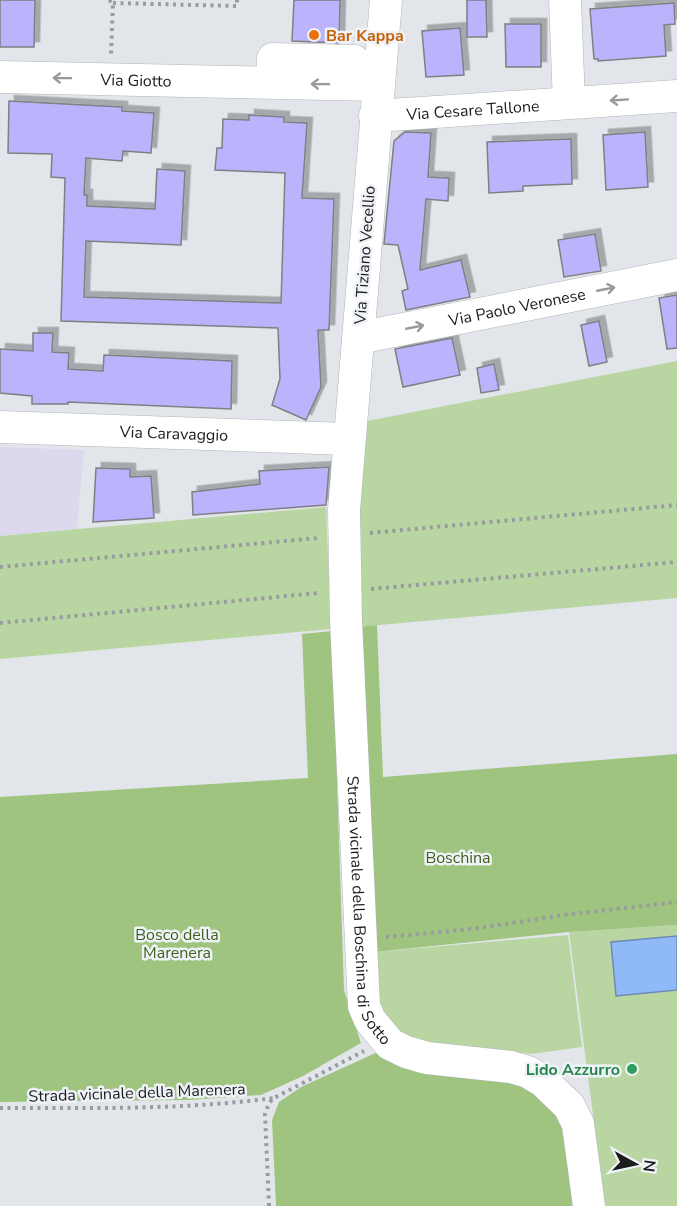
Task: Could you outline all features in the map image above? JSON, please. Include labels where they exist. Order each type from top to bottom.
[{"type":"street","name":"Via Tiziano Vecellio","points":[[344,510],[348,439],[386,0]]},
{"type":"street","points":[[565,0],[569,103]]},
{"type":"street","points":[[272,82],[273,59],[354,61]]},
{"type":"street","name":"Via Giotto","points":[[0,77],[378,85]]},
{"type":"street","name":"Via Cesare Tallone","points":[[375,116],[677,96]]},
{"type":"street","name":"Via Paolo Veronese","points":[[358,338],[677,275]]},
{"type":"street","name":"Via Caravaggio","points":[[0,427],[348,439]]},
{"type":"street","name":"Strada vicinale della Boschina di Sotto","points":[[344,510],[346,620],[364,1005],[370,1020],[390,1044],[406,1052],[427,1058],[511,1067],[528,1072],[543,1081],[569,1106],[578,1124],[589,1206]]},
{"type":"path","points":[[110,79],[111,1],[237,6],[237,0]]},
{"type":"path","points":[[360,938],[443,932],[677,902]]},
{"type":"path","points":[[269,1206],[266,1114],[268,1103],[372,1047],[384,1037]]},
{"type":"path","name":"Strada vicinale della Marenera","points":[[0,1108],[199,1106],[274,1098]]},
{"type":"shaded area","points":[[0,447],[84,450],[77,529],[0,536]]},
{"type":"green space","points":[[677,361],[677,598],[357,627],[353,505],[362,422]]},
{"type":"green space","points":[[326,507],[331,629],[0,659],[0,536]]},
{"type":"green space","name":"Boschina","points":[[377,625],[383,777],[677,754],[677,925],[569,932],[375,952],[357,627]]},
{"type":"green space","name":"Bosco della Marenera","points":[[332,631],[344,990],[361,1043],[303,1076],[261,1095],[188,1100],[0,1102],[0,797],[308,778],[302,634]]},
{"type":"green space","name":"Lido Azzurro","points":[[677,925],[677,1206],[605,1206],[569,932]]},
{"type":"green space","points":[[568,935],[582,1047],[531,1054],[410,1040],[393,1029],[378,1003],[375,952]]},
{"type":"green space","points":[[380,1051],[523,1080],[559,1112],[574,1206],[276,1206],[272,1120],[279,1102],[301,1087]]},
{"type":"water","points":[[677,936],[677,990],[616,996],[611,942]]},
{"type":"building","points":[[0,0],[35,0],[34,47],[0,47]]},
{"type":"building","points":[[294,0],[340,0],[339,43],[292,41]]},
{"type":"building","points":[[467,0],[486,0],[487,37],[467,37]]},
{"type":"building","points":[[674,3],[675,24],[664,25],[666,56],[598,61],[594,59],[590,9]]},
{"type":"building","points":[[505,24],[541,24],[541,67],[506,67]]},
{"type":"building","points":[[460,28],[464,75],[426,77],[422,31]]},
{"type":"building","points":[[9,101],[122,107],[122,111],[154,113],[151,153],[123,151],[122,161],[86,158],[84,195],[87,195],[87,206],[155,209],[157,169],[185,171],[181,245],[86,241],[84,297],[281,303],[285,173],[215,170],[217,148],[222,148],[223,119],[249,120],[249,115],[284,117],[284,122],[307,123],[302,198],[334,199],[329,330],[318,330],[321,387],[306,420],[272,405],[280,379],[278,328],[61,321],[65,178],[51,177],[52,154],[8,153]]},
{"type":"building","points":[[405,132],[431,133],[428,177],[449,178],[448,201],[426,199],[420,270],[461,260],[470,297],[406,310],[402,291],[408,289],[398,245],[384,244],[394,141]]},
{"type":"building","points":[[645,132],[648,187],[606,190],[603,135]]},
{"type":"building","points":[[571,139],[572,184],[523,186],[523,191],[489,193],[487,142]]},
{"type":"building","points":[[595,234],[601,271],[564,277],[558,240]]},
{"type":"building","points":[[677,295],[677,348],[667,349],[659,298]]},
{"type":"building","points":[[599,321],[607,362],[589,366],[581,325]]},
{"type":"building","points":[[33,333],[53,333],[52,352],[69,353],[68,369],[103,371],[104,355],[232,361],[231,409],[68,402],[68,404],[32,404],[32,396],[0,393],[0,349],[33,351]]},
{"type":"building","points":[[452,338],[460,375],[403,387],[395,349]]},
{"type":"building","points":[[494,364],[499,390],[481,393],[477,368]]},
{"type":"building","points":[[329,467],[326,505],[193,515],[192,492],[260,484],[259,471]]},
{"type":"building","points":[[96,468],[130,469],[130,477],[151,476],[154,518],[93,522]]},
{"type":"place","name":"Bar Kappa","points":[[314,35]]},
{"type":"place","name":"Lido Azzurro","points":[[632,1069]]}]
